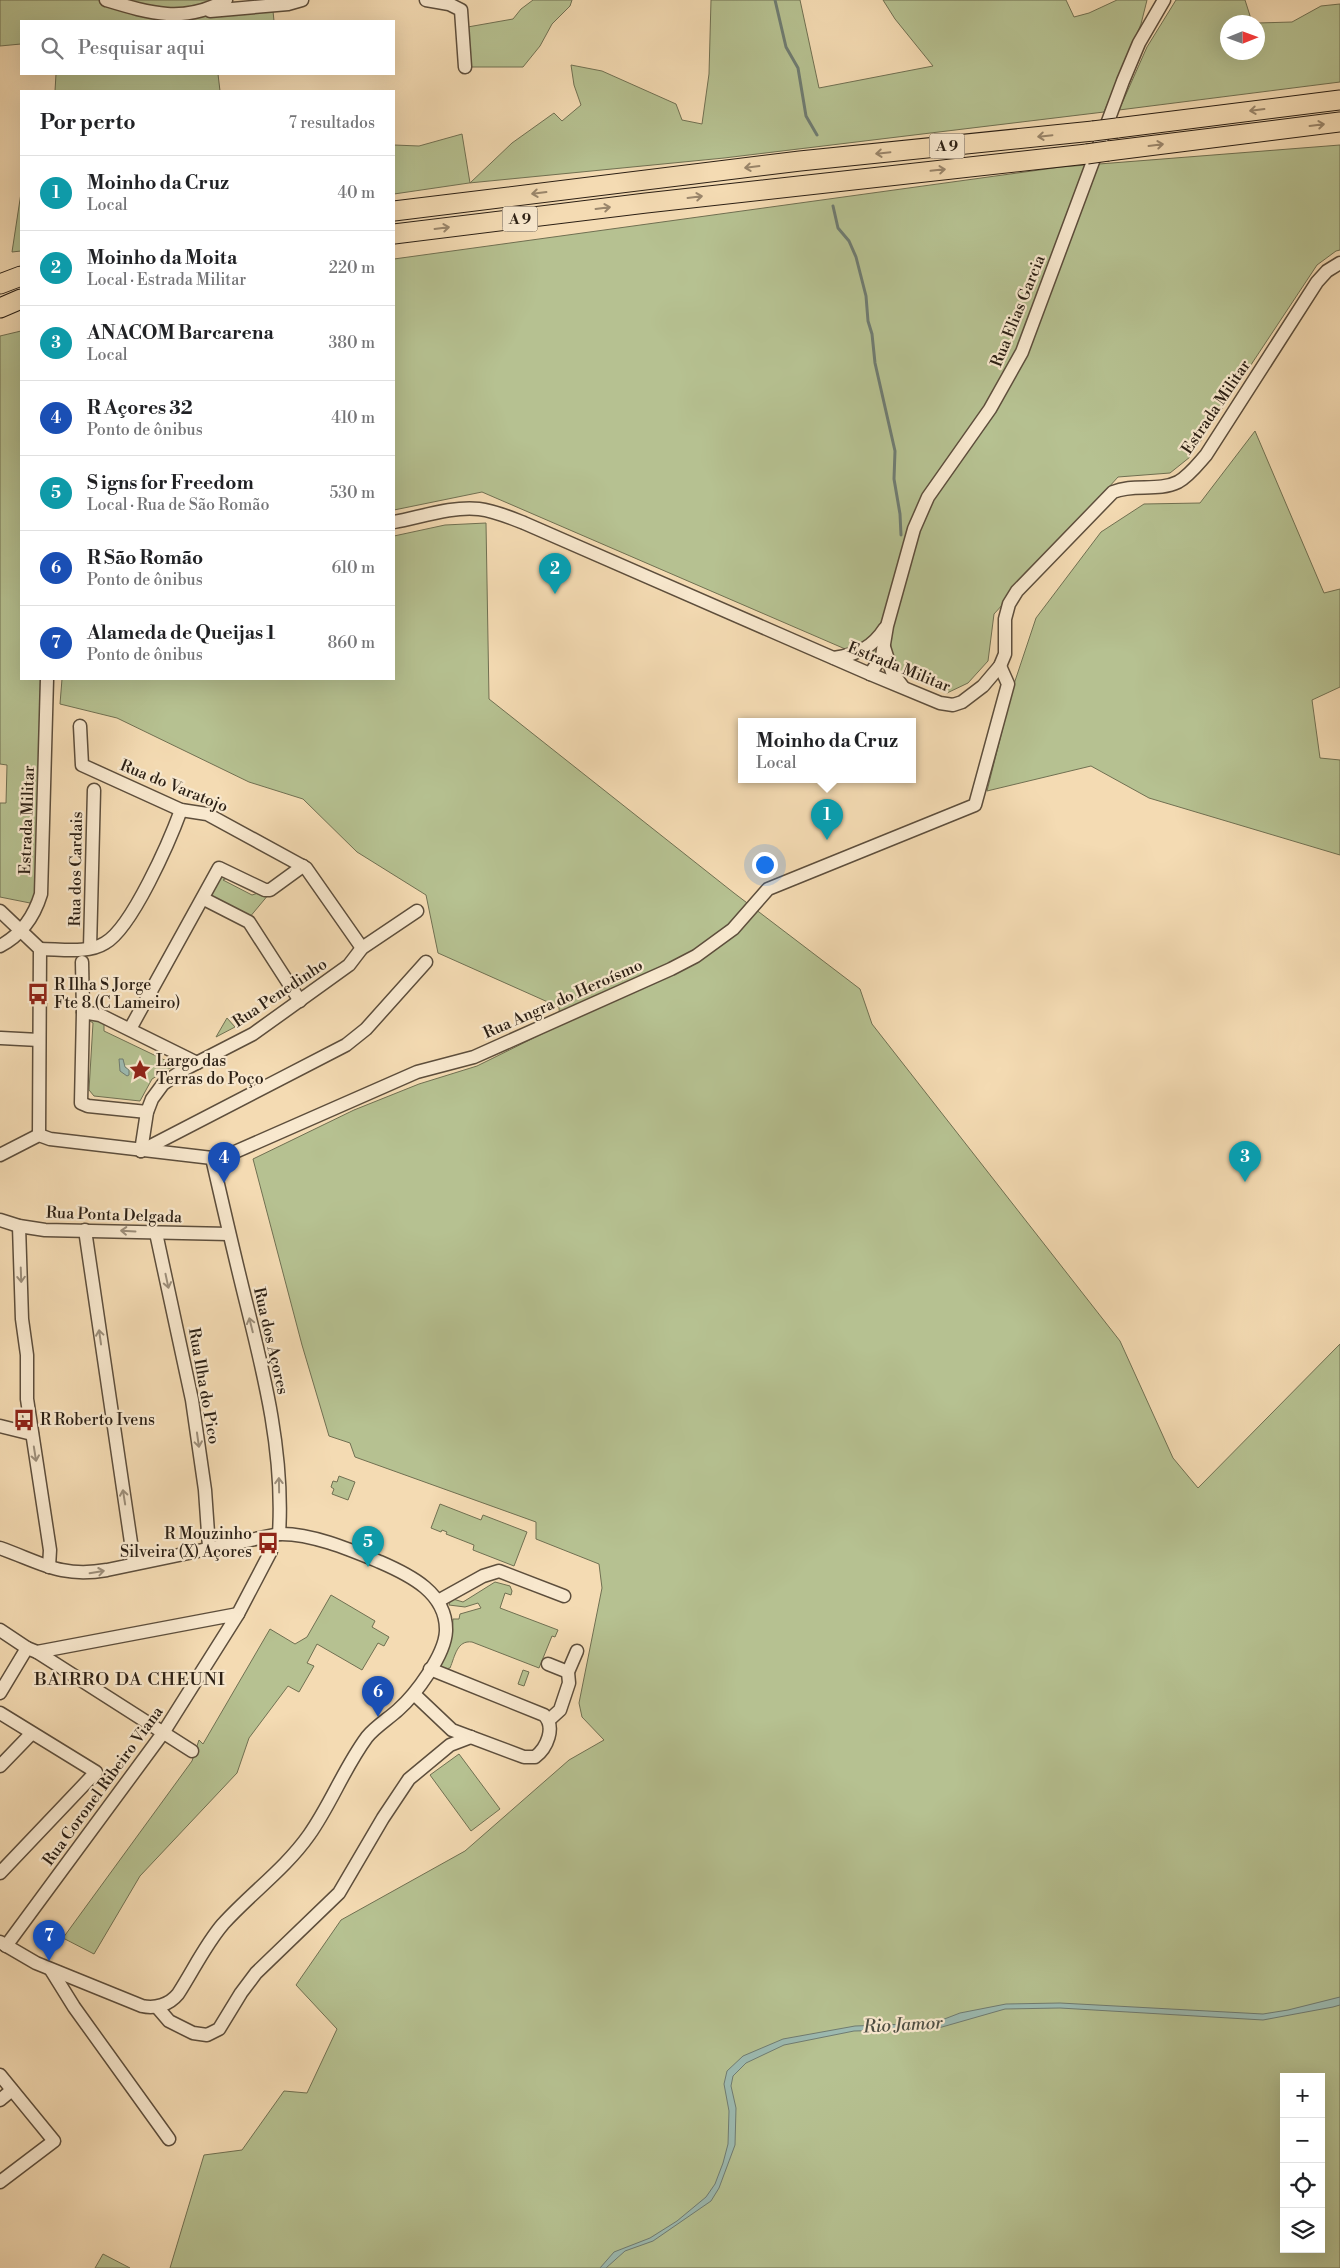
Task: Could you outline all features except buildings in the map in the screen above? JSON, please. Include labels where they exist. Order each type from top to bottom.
[{"type":"highway","name":"A 9","points":[[395,211],[800,161],[1093,131],[1340,100]]},
{"type":"highway","name":"A 9","points":[[395,234],[646,203],[1087,154],[1340,122]]},
{"type":"highway","points":[[0,284],[20,276]]},
{"type":"highway","points":[[0,308],[20,299]]},
{"type":"street","points":[[106,0],[172,16],[242,9],[302,0]]},
{"type":"street","points":[[192,13],[226,0]]},
{"type":"street","points":[[426,0],[449,4],[460,10],[465,67]]},
{"type":"street","name":"Rua Elias Garcia","points":[[870,674],[878,664],[882,643],[914,529],[928,497],[990,409],[1022,352],[1138,43],[1164,0]]},
{"type":"street","name":"Estrada Militar","points":[[395,522],[455,510],[477,509],[495,512],[905,689],[940,703],[953,705],[962,702],[983,686],[1000,666],[1005,654],[1005,619],[1009,604],[1017,591],[1113,492],[1134,486],[1159,486],[1177,482],[1192,471],[1206,455],[1317,282],[1327,271],[1340,263]]},
{"type":"street","points":[[834,658],[865,650],[882,643]]},
{"type":"street","name":"Rua Elias Garcia","points":[[882,643],[892,672],[905,689]]},
{"type":"street","name":"Rua Angra do Heroísmo","points":[[39,1135],[50,1139],[212,1158],[243,1150],[417,1072],[474,1057],[671,969],[696,956],[733,929],[768,889],[975,805],[1008,684],[1000,666]]},
{"type":"street","name":"Estrada Militar","points":[[0,946],[20,932],[35,912],[41,894],[47,680]]},
{"type":"street","name":"Rua do Varatojo","points":[[80,726],[82,765],[181,810],[208,814],[303,866],[362,948]]},
{"type":"street","name":"Rua dos Cardais","points":[[90,948],[94,790]]},
{"type":"street","points":[[0,911],[40,949],[90,948],[105,944],[116,934],[130,915],[171,838],[181,810]]},
{"type":"street","points":[[130,1029],[204,899],[219,868],[265,890],[270,890],[303,866]]},
{"type":"street","points":[[204,899],[250,922],[300,1001]]},
{"type":"street","name":"Rua Penedinho","points":[[141,1151],[147,1112],[152,1099],[163,1084],[196,1062],[253,1034],[349,965],[362,948],[417,911]]},
{"type":"street","points":[[0,1155],[39,1135],[40,949]]},
{"type":"street","points":[[82,962],[81,1103],[88,1106],[147,1112]]},
{"type":"street","points":[[141,1151],[346,1045],[366,1030],[426,962]]},
{"type":"street","points":[[83,1012],[100,1015],[196,1062]]},
{"type":"street","points":[[0,1039],[39,1040]]},
{"type":"street","name":"Rua dos Açores","points":[[212,1158],[264,1377],[275,1437],[279,1474],[279,1534]]},
{"type":"street","name":"Rua Ponta Delgada","points":[[0,1220],[19,1226],[45,1230],[229,1234]]},
{"type":"street","points":[[19,1226],[22,1319],[26,1340],[27,1399],[50,1550],[50,1567]]},
{"type":"street","points":[[85,1230],[134,1563]]},
{"type":"street","name":"Rua Ilha do Pico","points":[[156,1233],[192,1400],[205,1490],[209,1547]]},
{"type":"street","points":[[0,1426],[32,1434]]},
{"type":"street","points":[[0,1548],[61,1572],[80,1574],[279,1534],[299,1535],[377,1561],[420,1583],[438,1601],[445,1616],[446,1633],[441,1650],[414,1694],[369,1735],[310,1834],[293,1856],[222,1926],[175,1998],[157,2006],[142,2006],[51,1970],[3,1944]]},
{"type":"street","name":"Rua Coronel Ribeiro Viana","points":[[3,1944],[163,1733],[238,1614],[271,1551]]},
{"type":"street","points":[[438,1601],[494,1571],[512,1575],[564,1596]]},
{"type":"street","points":[[0,1693],[32,1650],[238,1614]]},
{"type":"street","points":[[0,1630],[192,1751]]},
{"type":"street","points":[[549,1720],[560,1710],[570,1683],[568,1672],[577,1651]]},
{"type":"street","points":[[548,1664],[568,1672]]},
{"type":"street","points":[[414,1694],[442,1723],[452,1730],[524,1757],[534,1757],[542,1750],[551,1729],[549,1720],[536,1711],[430,1669]]},
{"type":"street","points":[[0,1713],[31,1734],[96,1772],[0,1872]]},
{"type":"street","points":[[0,1766],[31,1734]]},
{"type":"street","points":[[157,2006],[169,2021],[193,2033],[207,2035],[219,2030],[241,1993],[256,1973],[339,1893],[383,1818],[409,1779],[450,1745],[471,1737]]},
{"type":"street","points":[[51,1970],[74,2007],[169,2139]]},
{"type":"street","points":[[0,2075],[54,2141],[0,2182]]},
{"type":"street","points":[[0,2100],[12,2090]]},
{"type":"green space","points":[[0,0],[226,0],[219,4],[273,11],[274,20],[20,20],[20,44],[0,46]]},
{"type":"green space","points":[[533,0],[572,0],[570,6],[552,24],[540,46],[523,67],[465,67],[462,28],[513,19],[521,9]]},
{"type":"green space","points":[[711,0],[800,0],[819,88],[933,66],[895,19],[883,0],[1066,0],[1074,17],[1089,13],[1117,0],[1147,0],[1141,24],[1104,112],[724,158],[470,183],[512,143],[554,113],[562,121],[581,105],[574,85],[571,65],[602,71],[676,104],[682,120],[702,124],[709,74]]},
{"type":"green space","points":[[1176,0],[1245,0],[1250,15],[1220,15],[1220,60],[1265,60],[1265,23],[1292,22],[1321,6],[1340,4],[1340,82],[1119,110],[1147,47]]},
{"type":"green space","points":[[56,75],[218,75],[220,90],[55,90]]},
{"type":"green space","points":[[462,134],[470,183],[395,194],[395,145],[419,146]]},
{"type":"green space","points":[[1340,145],[1340,250],[1317,265],[1190,457],[1170,473],[1118,477],[994,614],[988,661],[968,683],[947,693],[482,492],[395,510],[395,259],[1061,167]]},
{"type":"green space","points":[[20,200],[20,251],[12,252]]},
{"type":"green space","points":[[20,331],[20,680],[42,680],[35,904],[0,897],[0,803],[6,803],[7,765],[0,764],[0,336]]},
{"type":"green space","points":[[1255,431],[1324,593],[1340,589],[1340,687],[1312,700],[1320,758],[1340,760],[1340,855],[1149,798],[1091,766],[987,791],[1013,687],[1036,618],[1101,532],[1144,504],[1200,503]]},
{"type":"green space","points":[[486,523],[489,699],[734,893],[860,989],[872,1024],[1120,1341],[1173,1458],[1198,1488],[1340,1344],[1340,2268],[170,2268],[204,2155],[242,2150],[284,2091],[307,2093],[337,2029],[296,1985],[341,1920],[465,1851],[569,1760],[604,1740],[582,1717],[579,1703],[602,1588],[599,1564],[536,1539],[536,1522],[355,1457],[350,1443],[329,1436],[302,1345],[253,1159],[354,1110],[419,1084],[477,1066],[560,1025],[559,1007],[438,953],[426,895],[357,852],[303,799],[249,782],[117,718],[60,704],[62,680],[395,680],[395,536],[445,525]]},
{"type":"green space","points":[[220,875],[229,877],[223,880],[252,895],[261,892],[269,894],[249,918],[210,896]]},
{"type":"green space","points":[[94,1017],[104,1021],[104,1031],[175,1065],[152,1079],[140,1101],[94,1096],[89,1090],[93,1023],[90,1021]]},
{"type":"green space","points":[[227,1018],[235,1027],[216,1037]]},
{"type":"green space","points":[[339,1476],[355,1482],[348,1500],[332,1494],[334,1489],[331,1487],[333,1481],[337,1482]]},
{"type":"green space","points":[[440,1504],[481,1520],[483,1515],[527,1532],[514,1566],[473,1550],[474,1545],[446,1534],[447,1532],[431,1528]]},
{"type":"green space","points":[[495,1582],[510,1586],[512,1591],[511,1595],[505,1593],[500,1608],[558,1630],[555,1637],[552,1636],[539,1668],[472,1642],[467,1642],[457,1650],[450,1668],[445,1669],[441,1665],[452,1635],[453,1619],[459,1619],[460,1614],[481,1608],[478,1603],[465,1607],[449,1605],[450,1601],[453,1599],[463,1602]]},
{"type":"green space","points":[[331,1595],[375,1621],[372,1627],[389,1637],[384,1646],[378,1643],[362,1670],[317,1644],[307,1663],[314,1666],[299,1692],[288,1686],[249,1738],[237,1773],[140,1876],[94,1954],[63,1938],[192,1761],[199,1740],[203,1744],[270,1629],[295,1644],[307,1637]]},
{"type":"green space","points":[[523,1670],[529,1672],[524,1686],[518,1684]]},
{"type":"green space","points":[[459,1754],[500,1809],[471,1831],[430,1775]]},
{"type":"green space","points":[[103,2254],[130,2268],[95,2268]]},
{"type":"water","points":[[119,1059],[123,1059],[125,1067],[129,1070],[129,1075],[127,1076],[120,1071]]},
{"type":"water","name":"Rio Jamor","points":[[1340,1997],[1340,2005],[1263,2020],[1060,2008],[1005,2009],[935,2029],[854,2031],[784,2045],[746,2063],[733,2076],[731,2086],[736,2108],[735,2145],[719,2188],[711,2201],[653,2241],[625,2251],[606,2268],[600,2268],[614,2252],[650,2238],[677,2221],[706,2197],[715,2184],[728,2144],[729,2111],[724,2084],[727,2071],[743,2056],[783,2039],[855,2026],[934,2023],[960,2013],[1006,2004],[1060,2003],[1263,2014]]},
{"type":"waterway","points":[[775,0],[786,47],[798,68],[806,116],[817,135]]},
{"type":"waterway","points":[[833,206],[838,228],[849,241],[856,257],[866,296],[875,363],[895,451],[894,479],[900,514],[901,535]]},
{"type":"place","name":"Moinho da Moita","points":[[555,594]]},
{"type":"place","name":"Moinho da Cruz","points":[[827,840]]},
{"type":"place","name":"R Ilha S Jorge Fte 8 (C Lameiro)","points":[[38,994]]},
{"type":"place","name":"Largo das Terras do Poço","points":[[140,1070]]},
{"type":"place","name":"ANACOM Barcarena","points":[[1245,1182]]},
{"type":"place","name":"R Açores 32","points":[[224,1183]]},
{"type":"place","name":"R Roberto Ivens","points":[[24,1420]]},
{"type":"place","name":"R Mouzinho Silveira (X) Açores","points":[[268,1543]]},
{"type":"place","name":"S igns for Freedom","points":[[368,1567]]},
{"type":"place","name":"R São Romão","points":[[378,1717]]},
{"type":"place","name":"Alameda de Queijas 1","points":[[49,1961]]},
{"type":"district","name":"BAIRRO DA CHEUNI","points":[[130,1679]]}]
